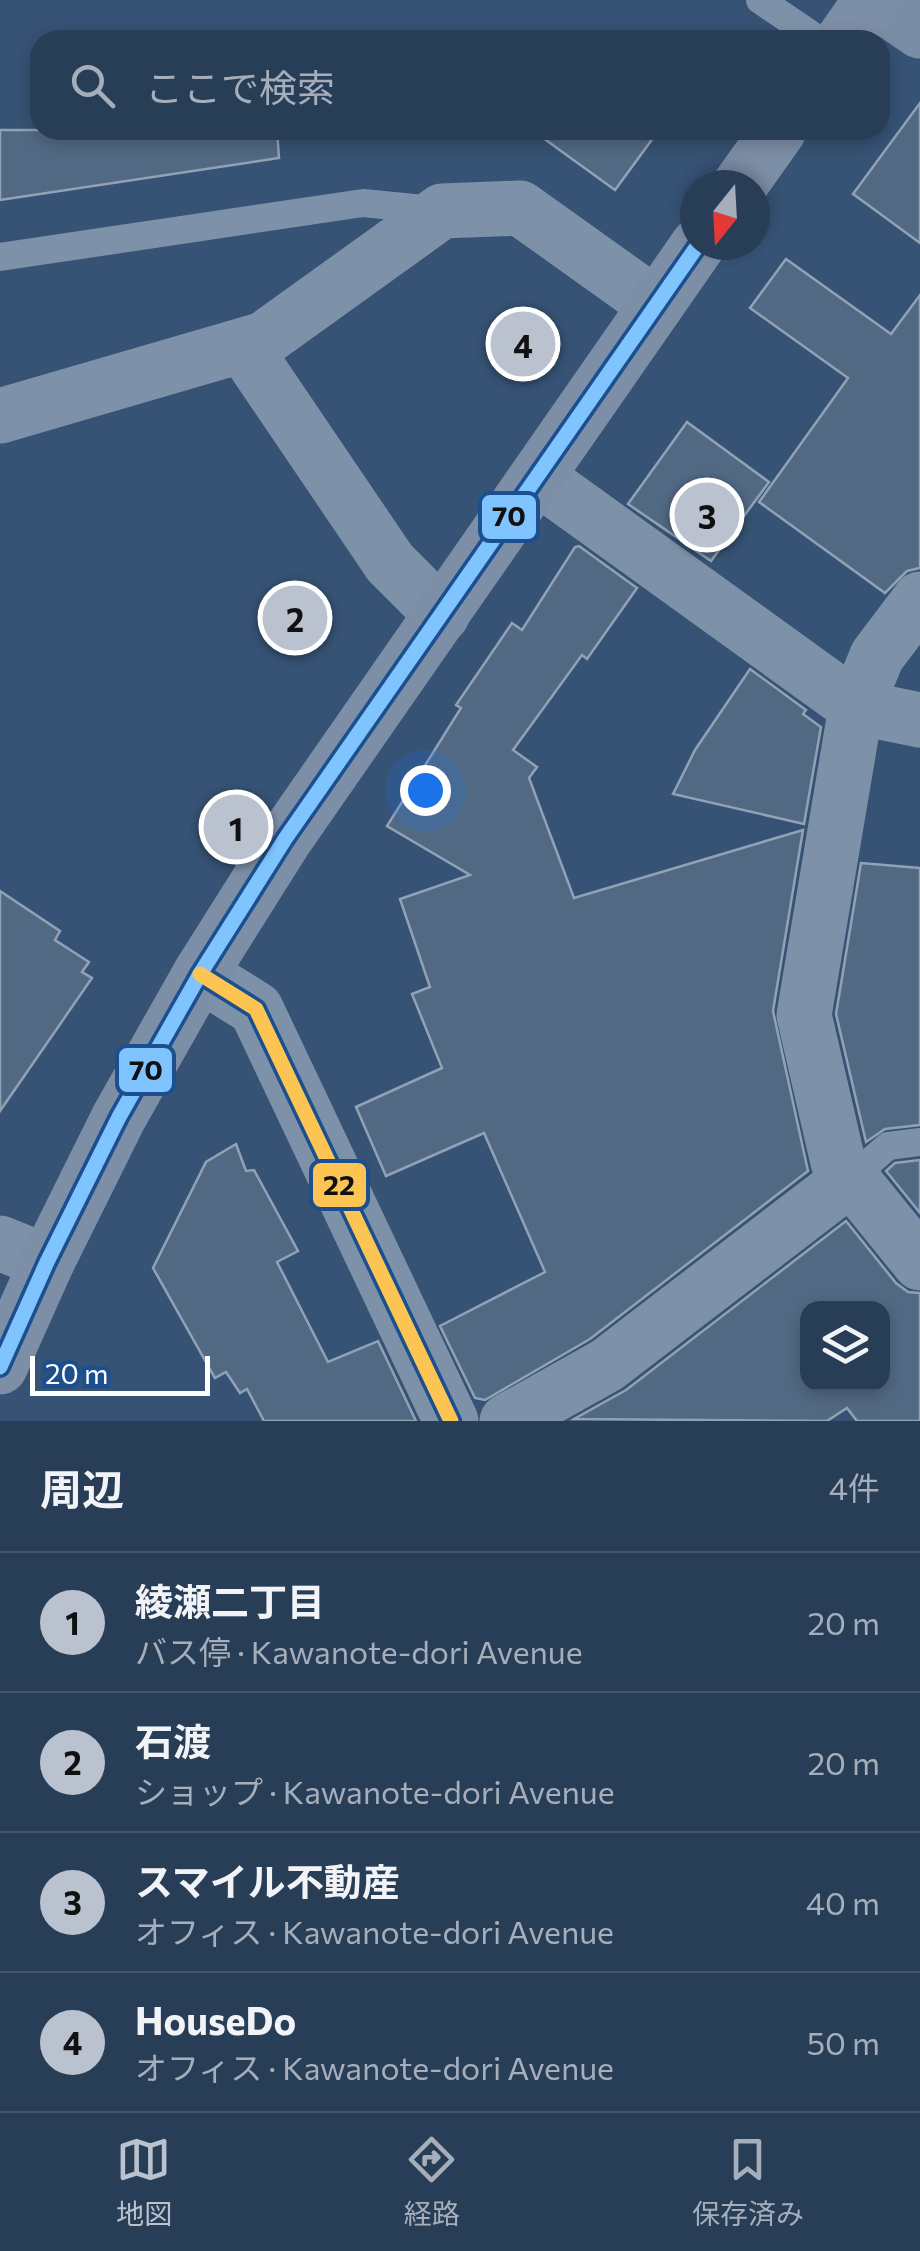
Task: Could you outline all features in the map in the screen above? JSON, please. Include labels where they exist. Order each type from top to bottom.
[{"type":"main road","points":[[850,30],[873,0]]},
{"type":"main road","points":[[751,170],[772,140]]},
{"type":"main road","points":[[0,1367],[23,1252],[119,1116],[200,974],[286,838],[687,260]]},
{"type":"street","points":[[873,0],[920,31]]},
{"type":"street","points":[[0,416],[264,339],[442,211],[520,208],[656,304]]},
{"type":"street","points":[[243,346],[390,563],[442,615]]},
{"type":"street","points":[[538,477],[856,706],[920,720]]},
{"type":"street","points":[[920,599],[876,656],[856,706],[804,1016],[838,1162],[920,1264]]},
{"type":"street","points":[[200,974],[256,1009],[452,1421]]},
{"type":"street","points":[[521,1418],[607,1365],[851,1178]]},
{"type":"lane","points":[[760,0],[804,30]]},
{"type":"lane","points":[[0,256],[362,203],[442,211]]},
{"type":"lane","points":[[851,1178],[888,1146],[920,1142]]},
{"type":"building","points":[[920,103],[920,243],[853,194]]},
{"type":"building","points":[[0,130],[30,130],[30,140],[278,140],[279,158],[0,200]]},
{"type":"building","points":[[546,140],[652,140],[615,190]]},
{"type":"building","points":[[786,259],[891,334],[920,295],[920,568],[907,571],[885,593],[759,502],[848,378],[750,308]]},
{"type":"building","points":[[687,422],[769,482],[711,561],[628,504]]},
{"type":"building","points":[[579,546],[637,588],[587,659],[582,655],[513,750],[537,767],[529,778],[574,898],[803,830],[773,1011],[808,1171],[590,1339],[485,1400],[475,1398],[440,1326],[545,1272],[484,1133],[386,1176],[356,1107],[442,1068],[412,994],[430,987],[400,899],[470,875],[387,826],[461,708],[456,705],[512,623],[522,630]]},
{"type":"building","points":[[750,669],[806,710],[803,714],[821,727],[804,824],[673,794],[695,750]]},
{"type":"building","points":[[861,863],[920,868],[920,1125],[885,1129],[866,1142],[836,1014]]},
{"type":"building","points":[[0,891],[60,931],[55,940],[89,962],[82,972],[92,978],[0,1111]]},
{"type":"building","points":[[236,1144],[246,1171],[254,1170],[298,1251],[277,1262],[328,1362],[378,1341],[416,1421],[264,1421],[247,1389],[240,1393],[226,1372],[215,1378],[153,1268],[206,1162]]},
{"type":"building","points":[[920,1160],[920,1213],[886,1171],[895,1163]]},
{"type":"building","points":[[846,1221],[896,1283],[908,1292],[920,1293],[920,1421],[857,1421],[847,1408],[827,1421],[574,1419],[626,1390]]},
{"type":"transit line","name":"70","points":[[0,1367],[119,1117],[200,974],[285,839],[688,260]]},
{"type":"transit line","name":"22","points":[[200,974],[256,1009],[451,1421]]},
{"type":"place","name":"HouseDo","points":[[523,344]]},
{"type":"place","name":"スマイル不動産","points":[[707,515]]},
{"type":"place","name":"石渡","points":[[295,618]]},
{"type":"place","name":"綾瀬二丁目","points":[[236,827]]}]
